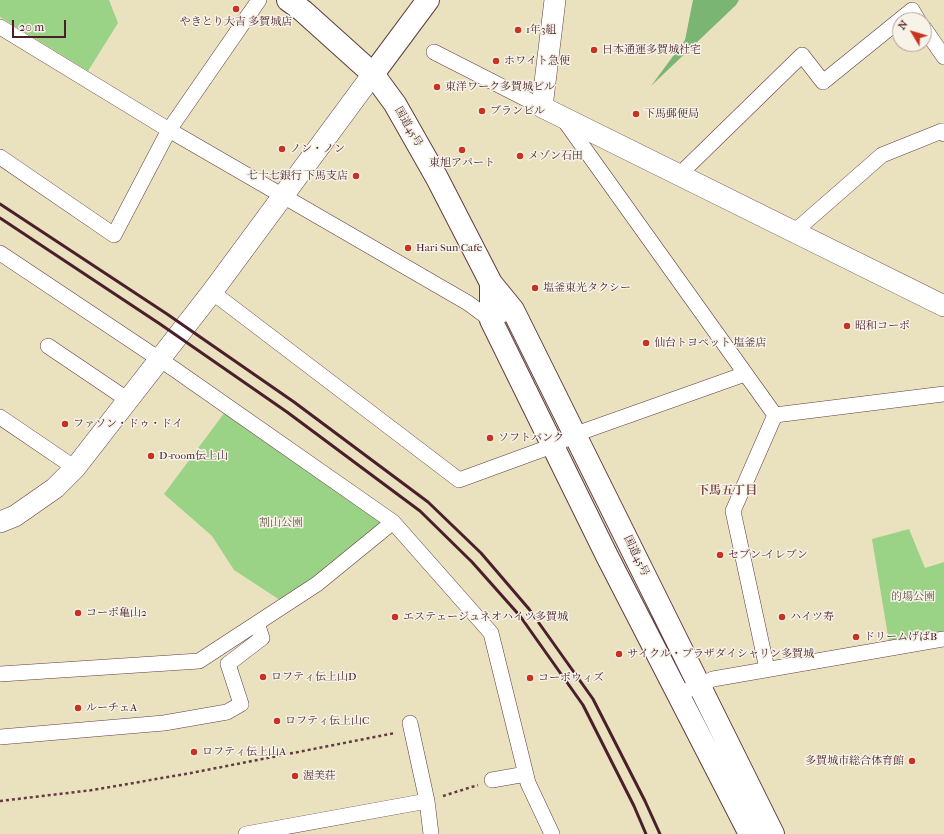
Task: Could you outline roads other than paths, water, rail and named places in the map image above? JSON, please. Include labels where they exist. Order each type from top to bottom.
[{"type":"main road","name":"国道45号","points":[[288,0],[303,11],[373,74],[395,104],[418,144],[491,283],[513,310],[576,434],[773,834]]},
{"type":"main road","points":[[373,74],[428,0]]},
{"type":"main road","name":"国道45号","points":[[491,283],[491,320],[552,446],[750,834]]},
{"type":"street","points":[[0,157],[114,235],[169,130],[259,0]]},
{"type":"street","points":[[542,107],[555,0]]},
{"type":"street","points":[[679,175],[802,55],[823,82],[892,26]]},
{"type":"street","points":[[0,27],[282,197],[468,303],[491,320],[513,310]]},
{"type":"street","points":[[932,40],[944,57]]},
{"type":"street","points":[[434,52],[944,306]]},
{"type":"street","points":[[0,522],[15,516],[55,488],[75,468],[212,292],[373,74]]},
{"type":"street","points":[[562,117],[775,415]]},
{"type":"street","points":[[794,232],[882,155],[942,131],[944,134]]},
{"type":"street","points":[[0,252],[159,359],[393,522],[491,634],[526,774],[552,834]]},
{"type":"street","points":[[212,292],[459,480],[552,446],[576,434],[745,374]]},
{"type":"street","points":[[48,346],[128,400]]},
{"type":"street","points":[[775,415],[944,394]]},
{"type":"street","points":[[767,669],[733,511],[775,415]]},
{"type":"street","points":[[0,418],[75,468]]},
{"type":"street","points":[[0,674],[198,661],[317,584],[393,522]]},
{"type":"street","points":[[0,737],[164,723],[227,712],[241,704],[228,664],[262,638],[257,623]]},
{"type":"street","points":[[678,694],[713,679],[944,639]]},
{"type":"street","points":[[410,727],[427,801],[431,834]]},
{"type":"street","points":[[492,780],[526,774]]},
{"type":"street","points":[[246,834],[427,801]]},
{"type":"railway","points":[[0,204],[167,314],[294,402],[428,502],[481,553],[529,609],[593,699],[645,801],[660,834]]},
{"type":"railway","points":[[0,218],[160,324],[287,412],[420,511],[472,562],[520,616],[583,705],[634,806],[646,834]]},
{"type":"place","name":"やきとり大吉 多賀城店","points":[[236,9]]},
{"type":"place","name":"1年3組","points":[[518,30]]},
{"type":"place","name":"日本通運多賀城社宅","points":[[594,50]]},
{"type":"place","name":"ホワイト急便","points":[[496,61]]},
{"type":"place","name":"東洋ワーク多賀城ビル","points":[[437,87]]},
{"type":"place","name":"ブランビル","points":[[482,111]]},
{"type":"place","name":"下馬郵便局","points":[[636,114]]},
{"type":"place","name":"ノン・ノン","points":[[282,149]]},
{"type":"place","name":"東旭アパート","points":[[462,150]]},
{"type":"place","name":"メゾン石田","points":[[520,156]]},
{"type":"place","name":"七十七銀行 下馬支店","points":[[356,176]]},
{"type":"place","name":"Hari Sun Cafe","points":[[408,248]]},
{"type":"place","name":"塩釜東光タクシー","points":[[535,288]]},
{"type":"place","name":"昭和コーポ","points":[[847,326]]},
{"type":"place","name":"仙台トヨペット 塩釜店","points":[[646,343]]},
{"type":"place","name":"ファソン・ドゥ・ドイ","points":[[65,424]]},
{"type":"place","name":"ソフトバンク","points":[[490,438]]},
{"type":"place","name":"D-room伝上山","points":[[151,456]]},
{"type":"place","name":"セブン-イレブン","points":[[720,555]]},
{"type":"place","name":"コーポ亀山2","points":[[78,613]]},
{"type":"place","name":"エステェージュネオハイツ多賀城","points":[[395,617]]},
{"type":"place","name":"ハイツ寿","points":[[782,617]]},
{"type":"place","name":"ドリームげばB","points":[[856,637]]},
{"type":"place","name":"サイクル・プラザダイシャリン多賀城","points":[[619,654]]},
{"type":"place","name":"ロフティ伝上山D","points":[[263,677]]},
{"type":"place","name":"コーポウィズ","points":[[530,678]]},
{"type":"place","name":"ルーチェA","points":[[78,708]]},
{"type":"place","name":"ロフティ伝上山C","points":[[277,721]]},
{"type":"place","name":"ロフティ伝上山A","points":[[194,752]]},
{"type":"place","name":"多賀城市総合体育館","points":[[912,761]]},
{"type":"place","name":"渥美荘","points":[[295,776]]},
{"type":"district","name":"下馬五丁目","points":[[727,491]]},
{"type":"park label","name":"割山公園","points":[[281,523]]},
{"type":"park label","name":"的場公園","points":[[913,597]]}]
